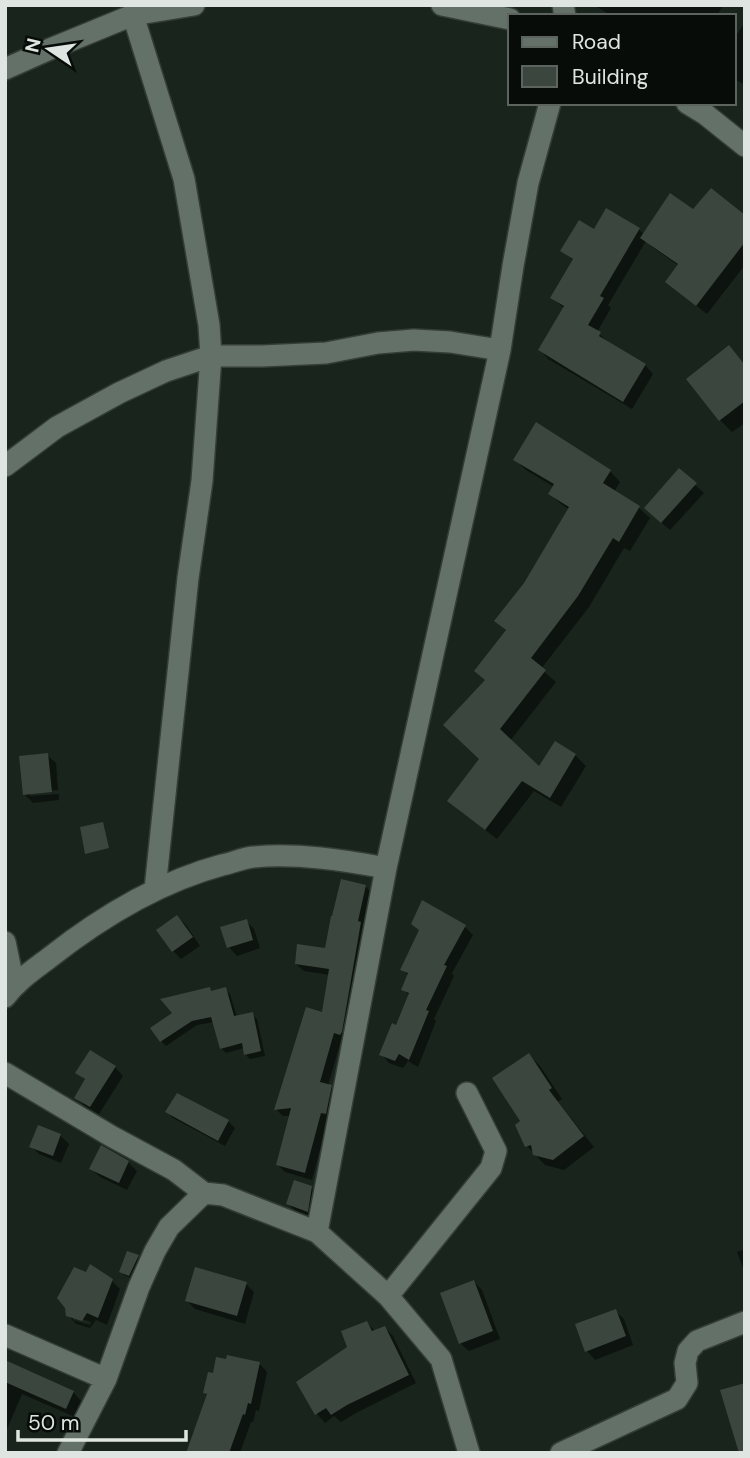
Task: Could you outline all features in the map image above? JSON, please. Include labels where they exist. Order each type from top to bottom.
[{"type":"street","points":[[5,69],[105,15],[133,15],[194,5]]},
{"type":"street","points":[[442,5],[508,19]]},
{"type":"street","points":[[133,15],[184,179],[209,325],[211,356],[202,481],[188,578],[155,889]]},
{"type":"street","points":[[317,1232],[386,869],[500,350],[528,183],[549,105]]},
{"type":"street","points":[[690,105],[745,146]]},
{"type":"street","points":[[5,466],[57,427],[119,393],[166,370],[211,356],[326,353],[378,343],[414,341],[450,342],[500,350]]},
{"type":"street","points":[[10,990],[101,920],[155,889],[208,869],[252,858],[302,857],[345,860],[386,869]]},
{"type":"street","points":[[5,942],[10,990]]},
{"type":"street","points":[[5,1073],[174,1170],[204,1193],[223,1195],[317,1232],[388,1296],[441,1359],[469,1453]]},
{"type":"street","points":[[388,1296],[491,1168],[496,1151],[467,1093]]},
{"type":"street","points":[[68,1453],[106,1379],[155,1251],[169,1227],[204,1193]]},
{"type":"street","points":[[561,1453],[677,1399],[687,1383],[685,1363],[688,1350],[697,1341],[745,1322]]},
{"type":"street","points":[[5,1335],[106,1379]]},
{"type":"building","points":[[711,188],[745,215],[745,242],[696,306],[665,282],[678,264],[640,238],[670,193],[693,209]]},
{"type":"building","points":[[606,208],[640,228],[600,296],[604,298],[588,325],[601,332],[599,336],[646,364],[623,402],[538,350],[564,306],[550,298],[573,259],[560,251],[579,220],[594,229]]},
{"type":"building","points":[[729,345],[745,365],[745,401],[719,421],[686,379]]},
{"type":"building","points":[[536,422],[611,470],[603,483],[640,506],[619,542],[613,538],[578,596],[531,658],[546,670],[500,729],[539,766],[555,741],[576,754],[550,798],[522,781],[485,830],[447,801],[479,759],[443,725],[485,680],[474,671],[506,630],[494,621],[524,583],[569,507],[548,494],[554,484],[513,460]]},
{"type":"building","points":[[679,468],[697,483],[661,523],[644,508]]},
{"type":"building","points":[[48,753],[52,792],[23,795],[19,756]]},
{"type":"building","points":[[103,822],[109,848],[85,854],[80,827]]},
{"type":"building","points":[[341,879],[366,885],[342,1032],[340,1035],[334,1033],[320,1082],[332,1085],[326,1114],[321,1113],[305,1173],[276,1165],[291,1108],[274,1110],[306,1007],[322,1012],[329,969],[295,964],[297,944],[325,948]]},
{"type":"building","points":[[422,900],[466,925],[444,965],[447,966],[426,1010],[429,1011],[409,1060],[399,1054],[395,1061],[379,1055],[392,1023],[396,1025],[409,993],[401,990],[408,973],[400,970],[419,930],[411,924]]},
{"type":"building","points":[[177,915],[193,937],[172,952],[156,930]]},
{"type":"building","points":[[247,919],[253,940],[227,948],[220,927]]},
{"type":"building","points":[[210,987],[211,991],[226,987],[234,1016],[253,1012],[261,1051],[244,1055],[242,1043],[220,1049],[211,1017],[192,1021],[160,1042],[150,1028],[172,1013],[160,999]]},
{"type":"building","points":[[90,1050],[116,1066],[90,1107],[74,1098],[85,1079],[75,1073]]},
{"type":"building","points":[[529,1053],[552,1088],[549,1090],[584,1136],[553,1160],[533,1155],[531,1145],[525,1147],[515,1125],[520,1121],[492,1078]]},
{"type":"building","points":[[177,1093],[229,1120],[218,1141],[165,1112]]},
{"type":"building","points":[[38,1125],[61,1134],[53,1156],[29,1147]]},
{"type":"building","points":[[101,1145],[129,1161],[119,1183],[89,1169]]},
{"type":"building","points":[[294,1180],[312,1186],[308,1212],[286,1204]]},
{"type":"building","points":[[127,1251],[139,1255],[129,1276],[119,1272]]},
{"type":"building","points":[[90,1264],[113,1279],[98,1318],[87,1313],[82,1321],[66,1316],[65,1308],[57,1298],[74,1267],[86,1272]]},
{"type":"building","points":[[195,1267],[247,1282],[237,1316],[185,1301]]},
{"type":"building","points":[[474,1280],[493,1331],[459,1344],[440,1293]]},
{"type":"building","points":[[616,1309],[626,1336],[585,1352],[575,1324]]},
{"type":"building","points":[[367,1321],[372,1331],[385,1326],[409,1375],[331,1415],[326,1408],[315,1415],[296,1382],[347,1347],[341,1331]]},
{"type":"building","points":[[227,1355],[260,1362],[251,1404],[248,1403],[245,1415],[243,1414],[229,1453],[186,1453],[207,1394],[203,1393],[208,1372],[213,1373],[216,1357],[226,1359]]},
{"type":"building","points":[[5,1360],[74,1391],[66,1409],[5,1382]]},
{"type":"building","points":[[745,1383],[745,1453],[739,1453],[720,1390]]}]
